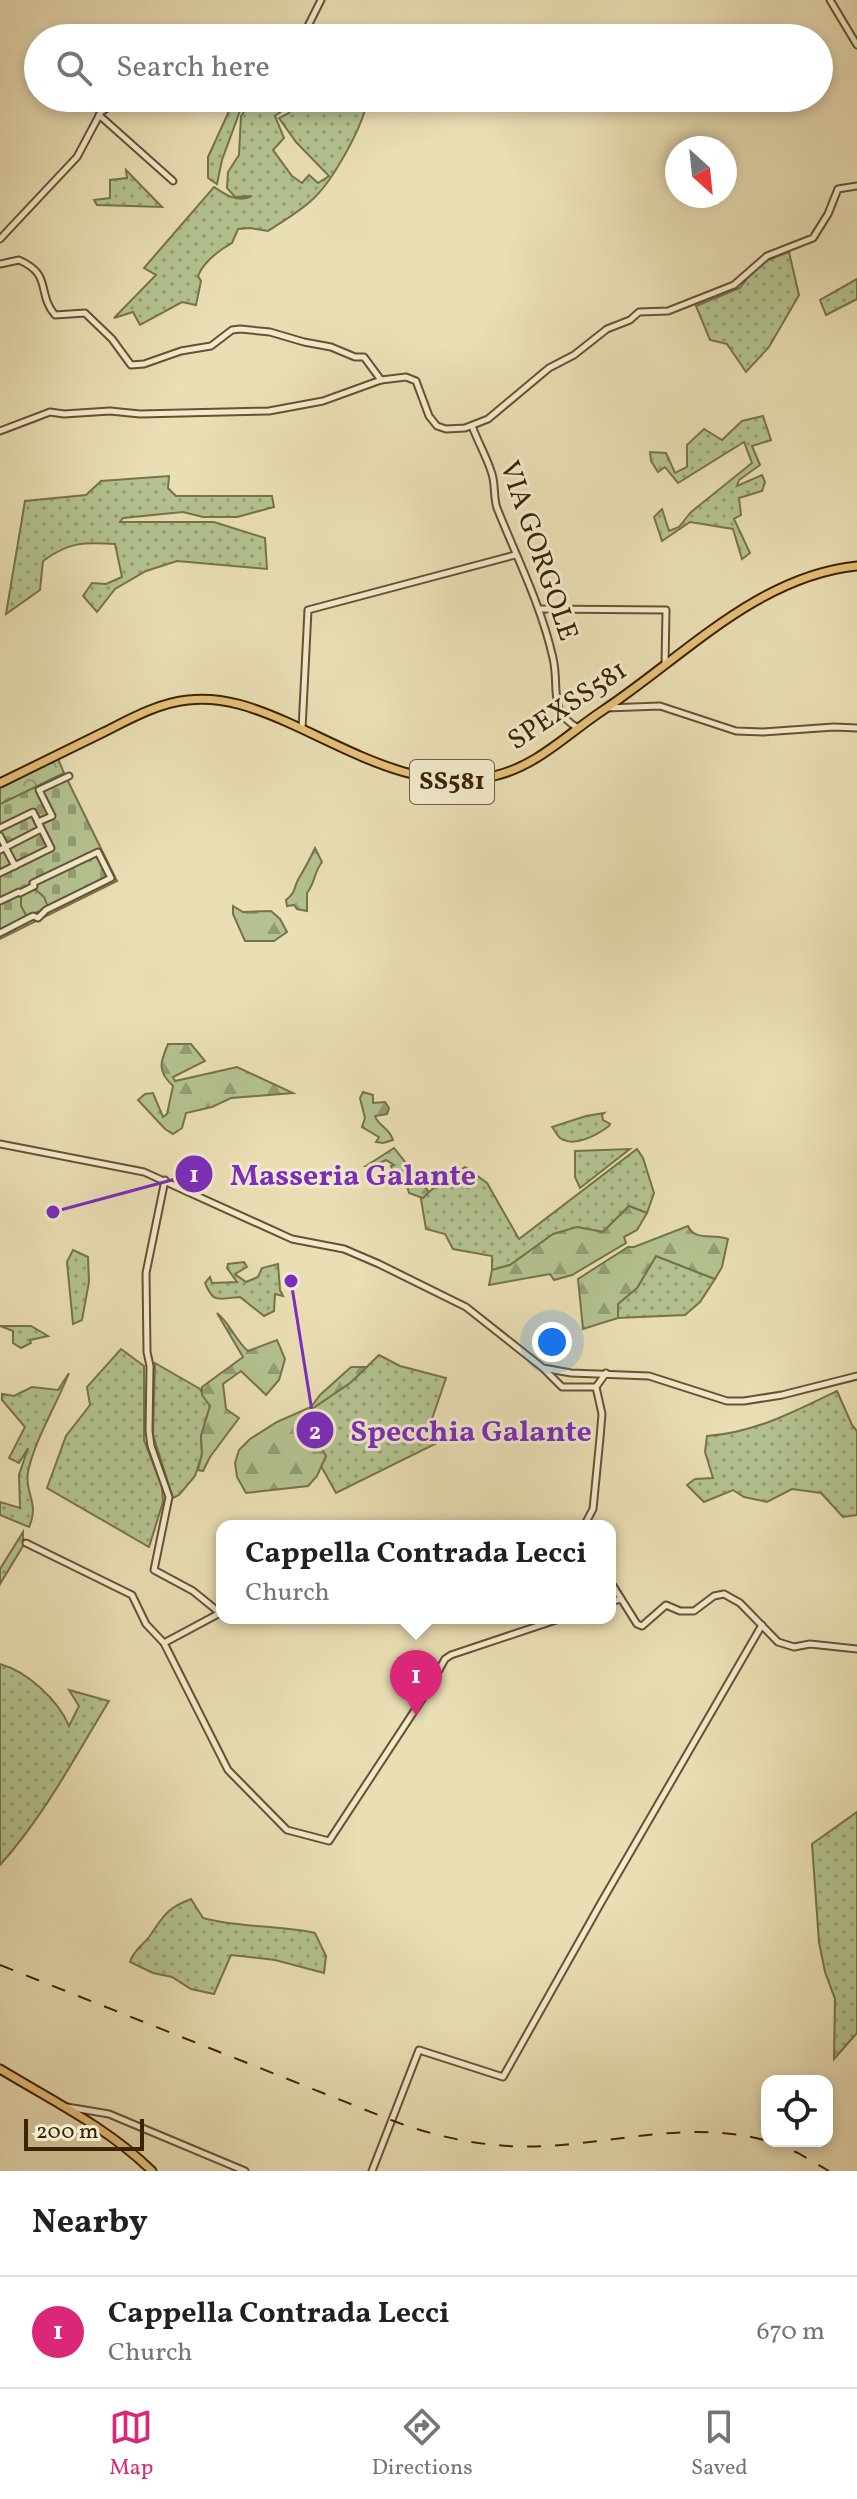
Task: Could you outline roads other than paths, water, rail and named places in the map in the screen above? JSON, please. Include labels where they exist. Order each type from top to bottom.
[{"type":"main road","name":"SPEXSS581","points":[[0,783],[144,712],[187,700],[211,698],[236,702],[386,766],[434,780],[455,782],[486,778],[515,770],[537,759],[733,615],[809,578],[857,566]]},
{"type":"main road","points":[[0,2069],[110,2135],[152,2171]]},
{"type":"street","points":[[309,24],[321,0]]},
{"type":"street","points":[[830,0],[857,45]]},
{"type":"street","points":[[0,239],[77,157],[103,112]]},
{"type":"street","points":[[99,115],[173,181]]},
{"type":"street","points":[[0,431],[50,412],[140,414],[269,411],[323,401],[381,380],[400,377],[413,378],[429,416],[437,426],[456,429],[472,426],[498,412],[549,368],[574,355],[607,329],[630,320],[639,312],[668,311],[734,285],[767,256],[813,238],[828,214],[838,189],[857,186]]},
{"type":"street","points":[[0,264],[19,260],[36,270],[43,283],[48,306],[55,315],[85,313],[112,339],[131,365],[211,346],[232,330],[240,329],[270,332],[364,357],[381,380]]},
{"type":"street","name":"VIA GORGOLE","points":[[472,426],[492,473],[496,505],[540,609],[554,661],[558,711],[565,721],[579,729]]},
{"type":"street","points":[[302,729],[308,610],[515,555]]},
{"type":"street","points":[[540,609],[666,610],[665,666]]},
{"type":"street","points":[[605,709],[660,706],[736,731],[857,728]]},
{"type":"street","points":[[38,822],[52,816],[39,790],[69,776]]},
{"type":"street","points":[[0,828],[33,812],[51,848],[0,873]]},
{"type":"street","points":[[3,848],[41,829]]},
{"type":"street","points":[[0,836],[3,848],[15,866]]},
{"type":"street","points":[[0,901],[98,852],[111,878],[46,910],[40,918],[33,916],[0,933]]},
{"type":"street","points":[[0,1144],[144,1172],[292,1239],[344,1249],[466,1307],[543,1368],[562,1387],[596,1387]]},
{"type":"street","points":[[165,1180],[146,1273],[149,1431],[151,1446],[169,1497],[154,1570],[193,1591],[216,1610]]},
{"type":"street","points":[[543,1368],[571,1373],[649,1376],[727,1401],[782,1395],[857,1376]]},
{"type":"street","points":[[587,1520],[593,1509],[602,1414],[596,1387],[606,1373]]},
{"type":"street","points":[[26,1543],[132,1595],[146,1624],[164,1643],[228,1770],[287,1830],[329,1841],[445,1659],[544,1624]]},
{"type":"street","points":[[616,1591],[637,1624],[642,1626],[666,1605],[680,1611],[694,1611],[714,1596],[724,1594],[740,1603],[778,1642],[794,1647],[810,1644],[857,1649]]},
{"type":"street","points":[[616,1600],[621,1599]]},
{"type":"street","points":[[164,1643],[216,1615]]},
{"type":"street","points":[[372,2171],[419,2050],[503,2077],[762,1625]]},
{"type":"street","points":[[66,2107],[109,2114],[245,2171]]},
{"type":"railway","points":[[0,1965],[391,2120],[448,2137],[527,2147],[685,2132],[713,2132],[761,2140]]},
{"type":"railway","points":[[783,2147],[829,2171]]},
{"type":"place","name":"Masseria Galante","points":[[53,1212]]},
{"type":"place","name":"Specchia Galante","points":[[291,1281]]},
{"type":"place","name":"Cappella Contrada Lecci","points":[[416,1716]]}]
